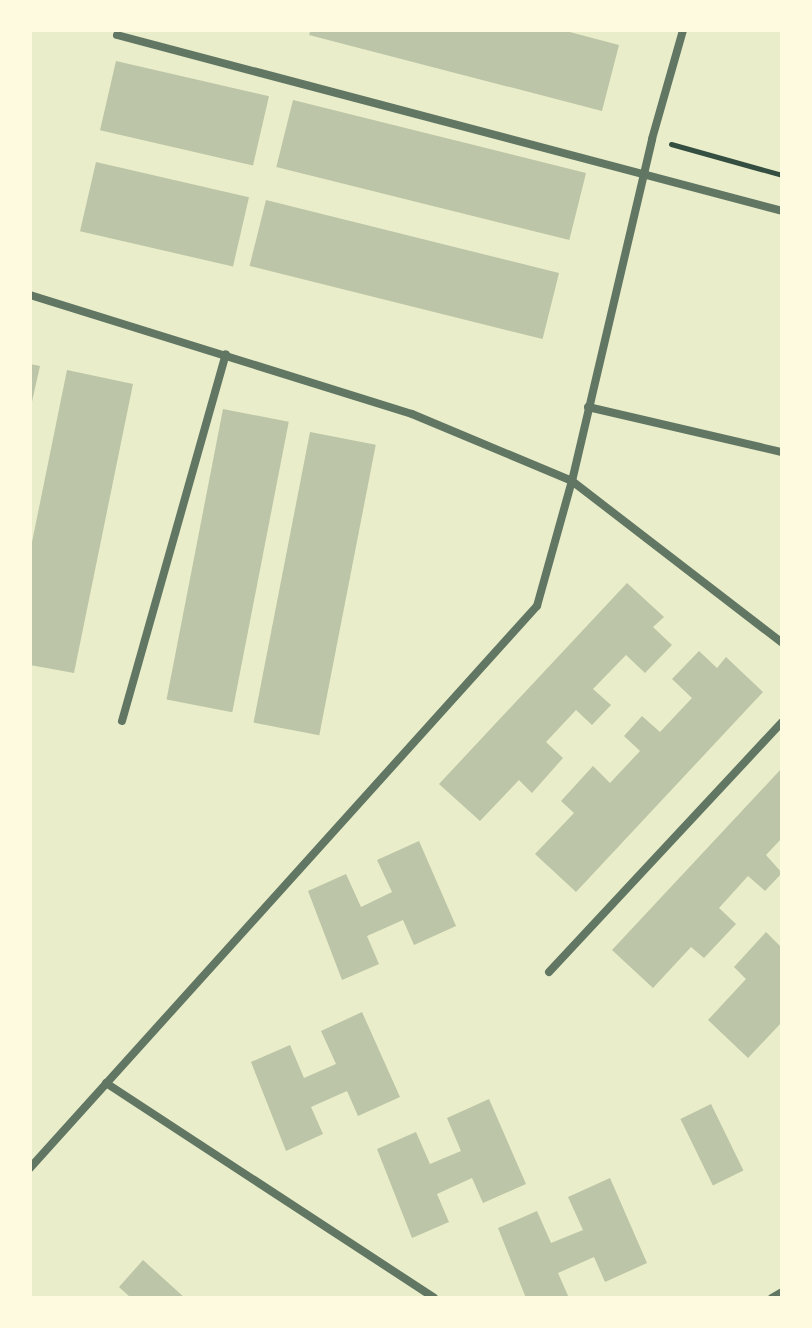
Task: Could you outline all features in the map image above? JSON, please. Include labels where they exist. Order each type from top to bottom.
[{"type":"street","points":[[30,1168],[537,606],[572,481],[652,139],[683,30]]},
{"type":"street","points":[[117,35],[782,211]]},
{"type":"street","points":[[30,295],[412,414],[572,481],[782,643]]},
{"type":"street","points":[[122,721],[226,354]]},
{"type":"street","points":[[588,407],[782,452]]},
{"type":"street","points":[[549,972],[782,722]]},
{"type":"street","points":[[106,1083],[434,1298]]},
{"type":"street","points":[[772,1298],[782,1292]]},
{"type":"path","points":[[652,139],[782,175]]},
{"type":"building","points":[[311,30],[562,30],[619,45],[602,111],[309,35]]},
{"type":"building","points":[[116,61],[269,96],[253,165],[100,130]]},
{"type":"building","points":[[293,100],[586,173],[569,240],[276,167]]},
{"type":"building","points":[[96,162],[249,197],[233,266],[80,231]]},
{"type":"building","points":[[266,200],[559,273],[543,339],[250,266]]},
{"type":"building","points":[[30,364],[40,366],[31,406],[30,405]]},
{"type":"building","points":[[67,370],[133,384],[74,673],[30,665],[30,552]]},
{"type":"building","points":[[223,409],[289,422],[232,712],[167,700]]},
{"type":"building","points":[[310,432],[376,445],[319,735],[254,723]]},
{"type":"building","points":[[627,583],[664,617],[653,627],[672,645],[645,673],[626,655],[593,689],[611,705],[592,725],[576,710],[546,742],[563,758],[532,793],[519,780],[480,821],[439,784]]},
{"type":"building","points":[[699,651],[717,668],[726,657],[763,692],[576,892],[535,854],[574,813],[561,801],[593,766],[610,783],[640,751],[624,736],[642,716],[660,732],[692,698],[672,679]]},
{"type":"building","points":[[782,768],[782,838],[766,855],[782,873],[765,891],[748,876],[719,908],[736,924],[704,958],[691,947],[653,988],[612,950]]},
{"type":"building","points":[[419,841],[456,926],[414,945],[403,920],[367,936],[379,964],[342,980],[308,891],[346,874],[361,907],[392,892],[377,860]]},
{"type":"building","points":[[766,932],[782,948],[782,1022],[748,1058],[708,1020],[746,979],[734,967]]},
{"type":"building","points":[[362,1012],[400,1097],[358,1116],[347,1091],[311,1107],[323,1134],[286,1151],[251,1062],[290,1045],[304,1078],[336,1064],[321,1031]]},
{"type":"building","points":[[489,1099],[526,1184],[483,1203],[472,1178],[437,1194],[449,1222],[412,1238],[377,1149],[416,1132],[430,1164],[461,1151],[447,1118]]},
{"type":"building","points":[[711,1104],[743,1171],[713,1185],[680,1119]]},
{"type":"building","points":[[610,1178],[647,1263],[605,1282],[594,1257],[558,1273],[569,1298],[526,1298],[498,1228],[537,1211],[551,1243],[583,1230],[568,1197]]},
{"type":"building","points":[[143,1260],[185,1298],[131,1298],[119,1287]]}]
